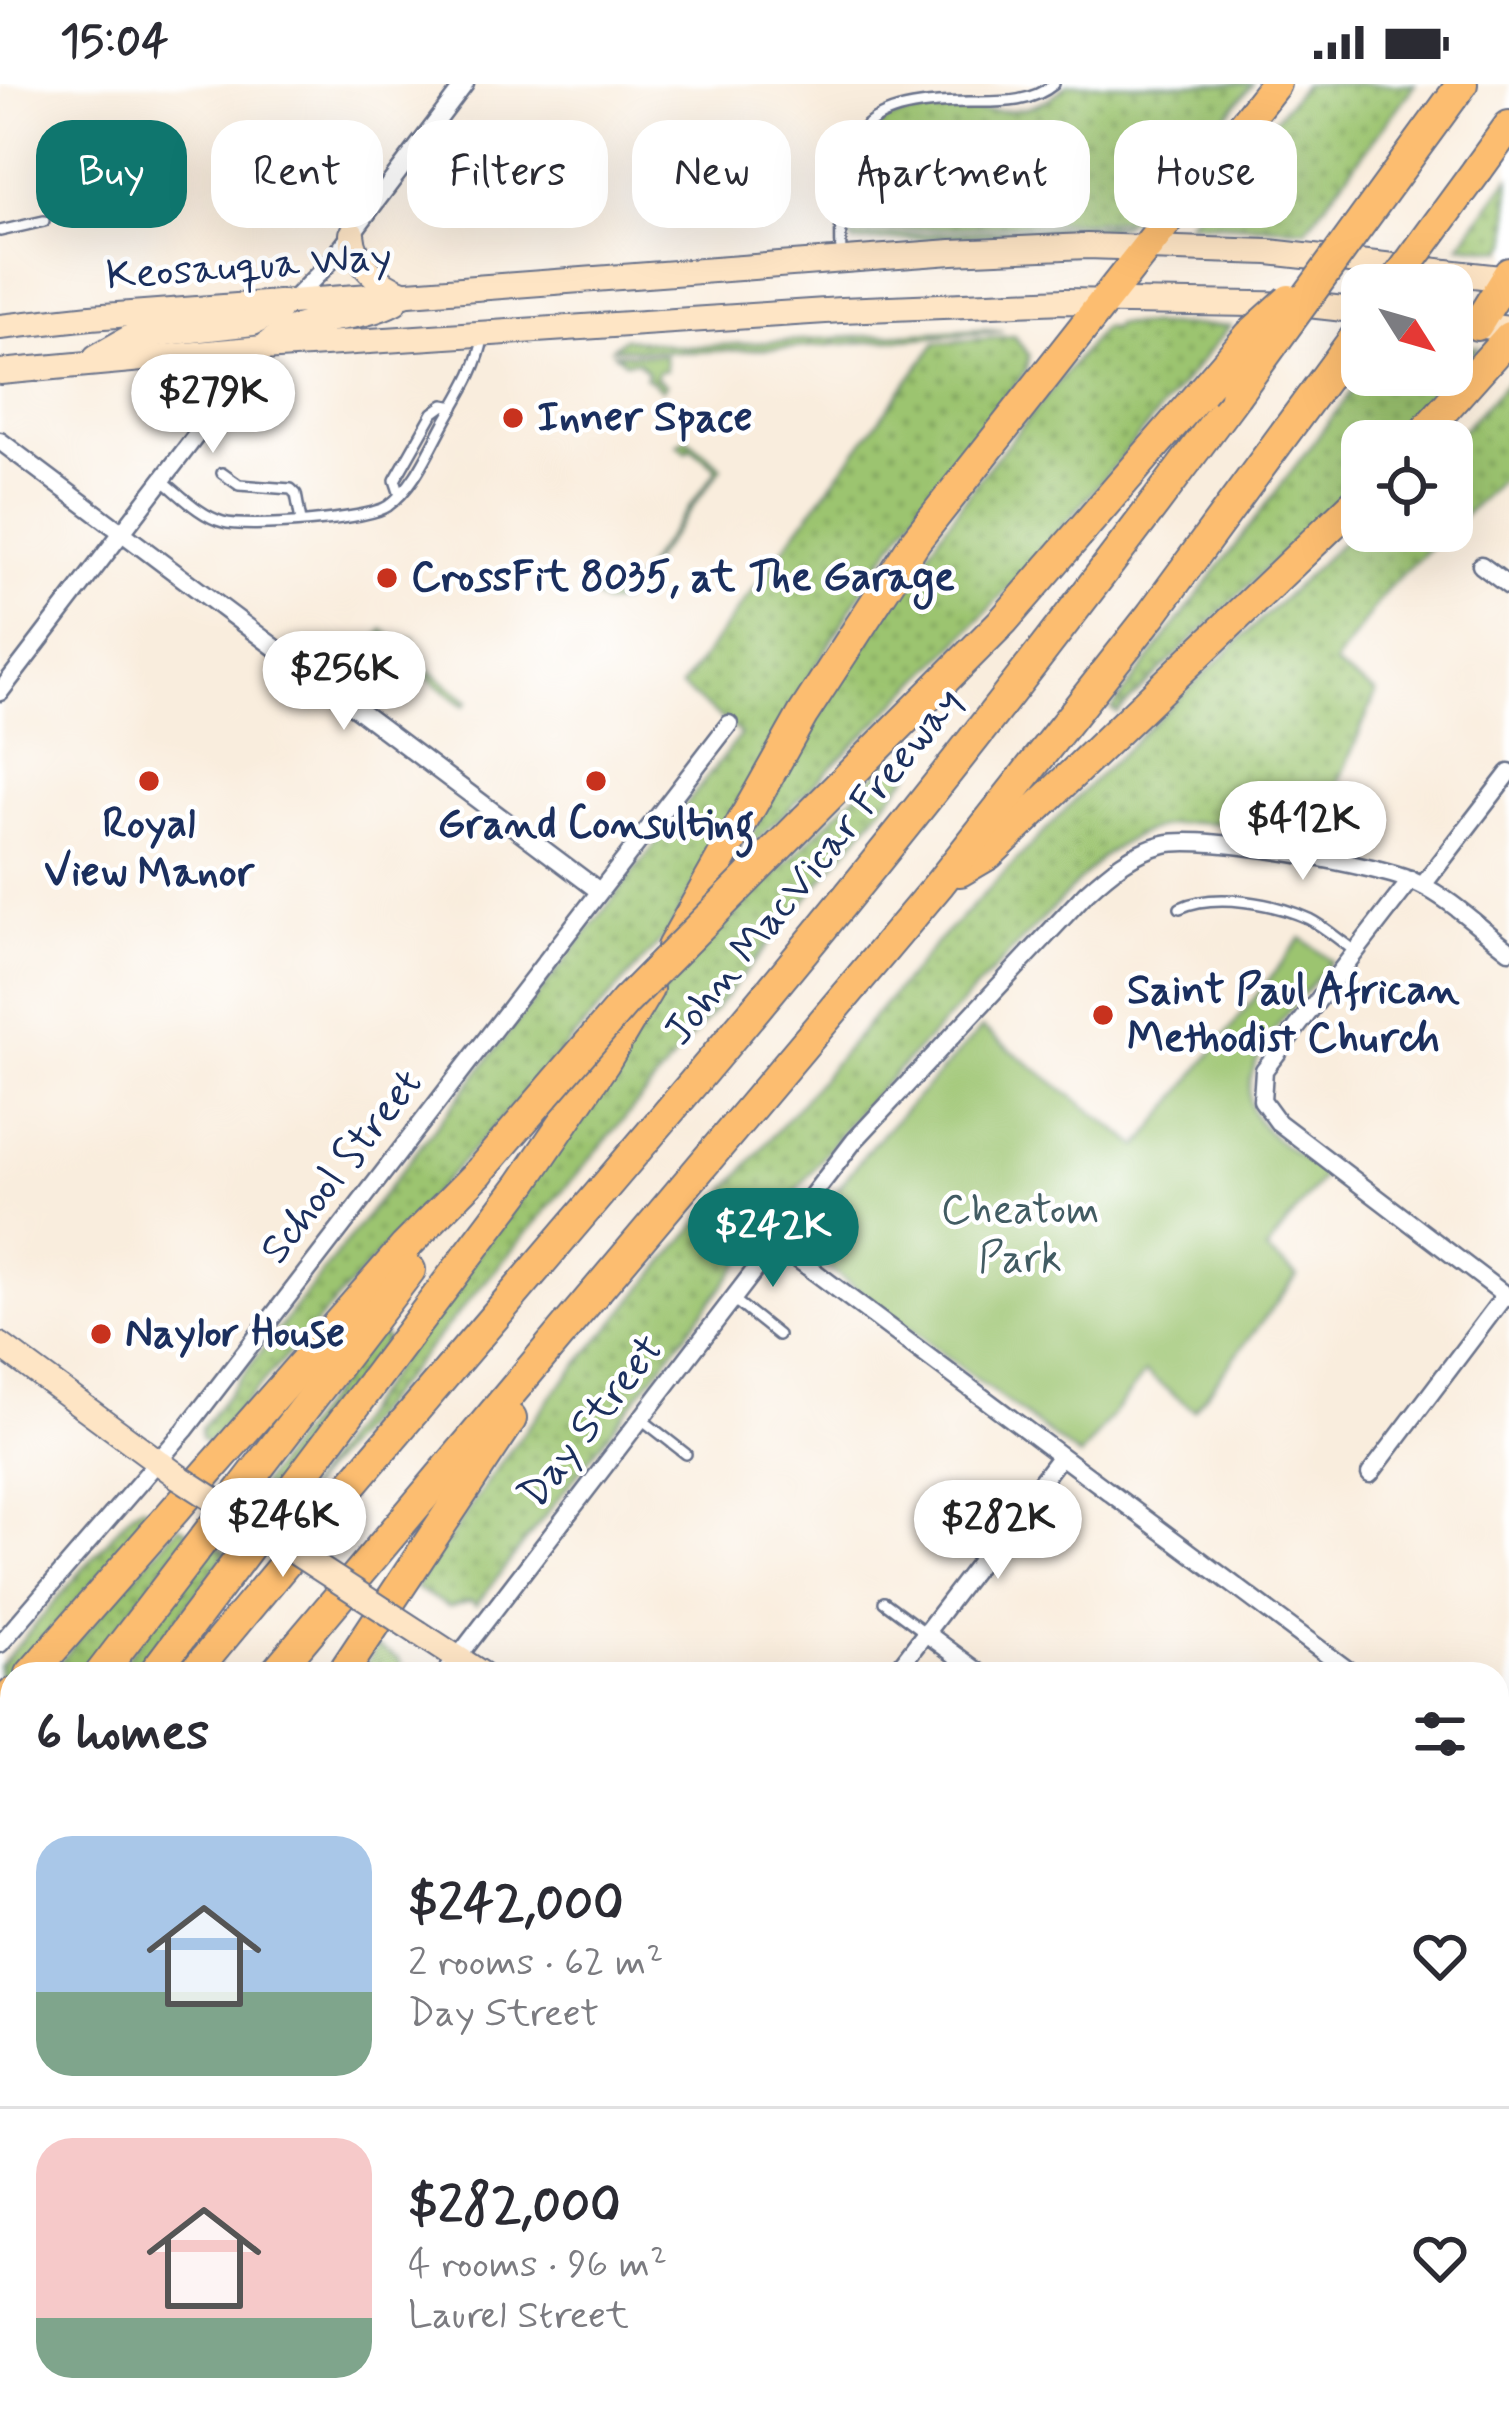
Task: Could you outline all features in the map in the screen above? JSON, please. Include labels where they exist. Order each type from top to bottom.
[{"type":"highway","points":[[162,1662],[562,1127],[604,1063],[851,636],[956,484],[1275,84]]},
{"type":"highway","name":"John MacVicar Freeway","points":[[203,1662],[774,986],[1026,672],[1462,84]]},
{"type":"highway","points":[[1409,264],[1509,126]]},
{"type":"highway","points":[[42,1662],[625,1002],[1004,620],[1249,336],[1333,259]]},
{"type":"highway","points":[[1473,314],[1508,276]]},
{"type":"highway","points":[[1436,420],[1509,333]]},
{"type":"highway","points":[[284,1662],[940,884],[1165,597],[1341,357]]},
{"type":"highway","points":[[940,884],[989,854],[1341,516]]},
{"type":"highway","points":[[109,1662],[417,1261],[481,1169]]},
{"type":"highway","points":[[350,1662],[488,1456],[562,1335]]},
{"type":"main road","points":[[352,234],[356,253],[370,271],[388,288],[407,295]]},
{"type":"main road","name":"Keosauqua Way","points":[[0,327],[1042,248],[1269,252],[1508,276]]},
{"type":"main road","points":[[263,348],[287,328],[369,314],[407,295]]},
{"type":"main road","name":"Keosauqua Way","points":[[0,372],[263,348],[841,310],[1100,302],[1341,309]]},
{"type":"main road","points":[[88,362],[131,337],[253,323],[289,303]]},
{"type":"main road","points":[[1473,325],[1509,333]]},
{"type":"main road","points":[[0,1345],[168,1469],[419,1634],[448,1662]]},
{"type":"street","points":[[289,303],[352,234],[465,84]]},
{"type":"street","points":[[0,690],[263,348]]},
{"type":"street","points":[[0,441],[599,891]]},
{"type":"street","points":[[1481,565],[1509,586]]},
{"type":"street","name":"School Street","points":[[0,1644],[168,1469],[729,724]]},
{"type":"street","points":[[1370,1474],[1507,1296],[1268,1112],[1260,1087],[1264,1070],[1355,951],[1509,773]]},
{"type":"street","name":"Day Street","points":[[455,1662],[854,1141],[1086,893],[1129,857],[1166,843],[1189,842],[1364,866],[1417,883]]},
{"type":"street","points":[[1417,883],[1509,950]]},
{"type":"street","points":[[776,1244],[1337,1662]]},
{"type":"street","points":[[903,1662],[1060,1457]]},
{"type":"street","points":[[926,1633],[965,1662]]},
{"type":"lane","points":[[841,260],[844,164],[850,146],[873,118],[904,106],[1030,98],[1054,84]]},
{"type":"lane","points":[[0,231],[36,223]]},
{"type":"lane","points":[[162,480],[220,522],[369,515],[400,495],[476,365],[483,333]]},
{"type":"lane","points":[[222,473],[239,485],[285,485],[296,494],[301,521]]},
{"type":"lane","points":[[1180,908],[1196,900],[1232,901],[1303,916],[1355,951]]},
{"type":"lane","points":[[733,1299],[778,1335]]},
{"type":"lane","points":[[640,1418],[686,1454]]},
{"type":"lane","points":[[953,1528],[964,1546],[982,1560]]},
{"type":"lane","points":[[884,1602],[926,1633]]},
{"type":"green space","points":[[1068,84],[1253,84],[1223,120],[1114,120],[1114,220],[1090,221],[1090,120],[890,120],[930,111],[1006,111],[1049,99]]},
{"type":"green space","points":[[1304,84],[1415,84],[1306,229],[1289,228],[1297,228],[1297,120],[1274,120]]},
{"type":"green space","points":[[1509,178],[1509,242],[1504,250],[1460,245]]},
{"type":"green space","points":[[1114,227],[854,242],[849,237],[1090,228]]},
{"type":"green space","points":[[848,228],[938,228],[848,232]]},
{"type":"green space","points":[[1115,324],[1230,326],[1040,555],[740,857],[807,729],[978,480],[1103,327],[1114,328]]},
{"type":"green space","points":[[1003,331],[792,348],[687,352],[612,348],[624,338],[688,347]]},
{"type":"green space","points":[[1014,336],[1029,355],[1026,371],[918,508],[868,581],[667,934],[208,1443],[201,1438],[201,1429],[741,734],[681,687],[936,343]]},
{"type":"green space","points":[[614,353],[665,355],[666,370],[657,372],[657,379],[666,385],[662,390],[645,377],[648,373],[638,361],[625,362]]},
{"type":"green space","points":[[1509,380],[1509,472],[1473,507],[1473,420]]},
{"type":"green space","points":[[1348,396],[1435,396],[1413,420],[1341,420],[1341,495],[1117,713],[1112,709]]},
{"type":"green space","points":[[687,438],[722,467],[622,602],[604,604],[587,592],[594,584],[619,602],[714,474],[716,467],[691,448],[687,452],[677,444]]},
{"type":"green space","points":[[1341,543],[1341,552],[1425,552],[1388,588],[1334,665],[1376,693],[1315,839],[1229,824],[1186,823],[1144,832],[1103,856],[857,1113],[476,1605],[471,1601],[449,1607],[415,1588],[553,1394],[934,946],[1095,779]]},
{"type":"green space","points":[[383,630],[397,640],[413,639],[404,651],[468,701],[464,706],[376,639]]},
{"type":"green space","points":[[895,755],[912,771],[635,1106],[292,1508],[640,1031],[670,979]]},
{"type":"green space","name":"Cheatom Park","points":[[1301,938],[1331,961],[1270,1037],[1250,1081],[1250,1102],[1265,1129],[1325,1174],[1266,1251],[1297,1276],[1194,1410],[1145,1373],[1080,1457],[803,1249],[803,1233],[872,1145],[982,1028],[1139,1147]]},
{"type":"green space","points":[[377,1332],[387,1339],[271,1492],[261,1484]]},
{"type":"green space","points":[[142,1506],[155,1513],[47,1635],[18,1662],[3,1662]]},
{"type":"green space","points":[[179,1526],[191,1532],[91,1662],[60,1662]]},
{"type":"green space","points":[[214,1545],[227,1552],[145,1662],[123,1662]]},
{"type":"green space","points":[[377,1647],[400,1662],[368,1662]]},
{"type":"place","name":"Inner Space","points":[[513,418]]},
{"type":"place","name":"CrossFit 8035, at The Garage","points":[[387,578]]},
{"type":"place","name":"Royal View Manor","points":[[149,781]]},
{"type":"place","name":"Grand Consulting","points":[[596,781]]},
{"type":"place","name":"Saint Paul African Methodist Church","points":[[1103,1015]]},
{"type":"place","name":"Naylor House","points":[[101,1334]]}]
